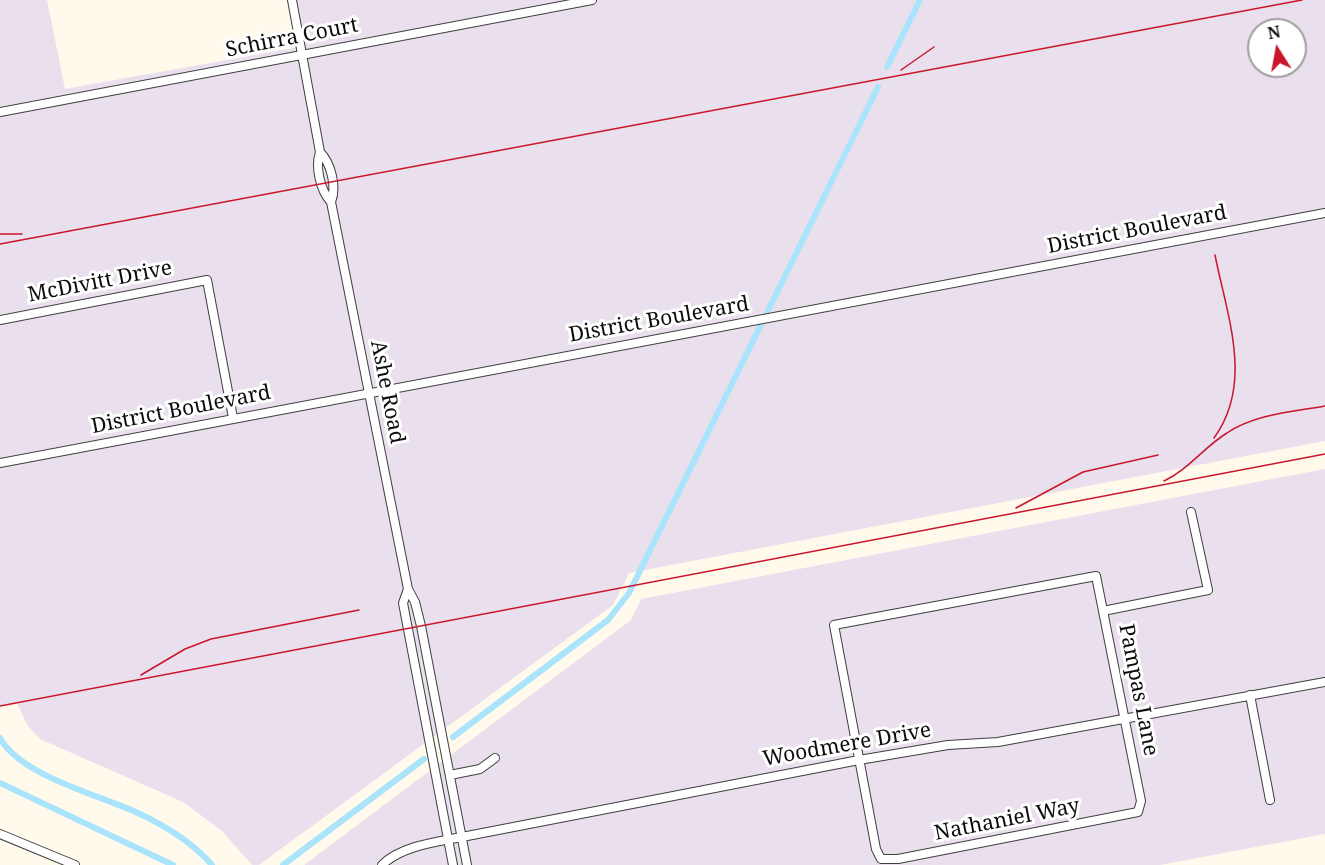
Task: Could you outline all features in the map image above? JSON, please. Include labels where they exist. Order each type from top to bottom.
[{"type":"street","name":"Ashe Road","points":[[292,0],[320,152],[317,160],[321,183],[325,195],[331,202],[408,589],[415,602],[467,865]]},
{"type":"street","name":"Schirra Court","points":[[0,112],[592,0]]},
{"type":"street","name":"District Boulevard","points":[[0,463],[1325,213]]},
{"type":"street","name":"McDivitt Drive","points":[[0,320],[207,280],[233,418]]},
{"type":"street","points":[[1103,611],[1208,590],[1191,512]]},
{"type":"street","name":"Pampas Lane","points":[[859,760],[834,625],[1096,576],[1141,801],[1138,812]]},
{"type":"street","name":"Ashe Road","points":[[408,589],[403,603],[453,865]]},
{"type":"street","name":"Woodmere Drive","points":[[382,865],[387,860],[421,846],[448,839],[859,760],[948,746],[998,742],[1325,682]]},
{"type":"street","points":[[1250,696],[1270,800]]},
{"type":"street","points":[[450,776],[480,769],[495,758]]},
{"type":"street","name":"Nathaniel Way","points":[[859,760],[876,849],[881,859],[898,859],[1138,812]]},
{"type":"street","points":[[0,834],[75,865]]},
{"type":"shaded area","points":[[0,0],[47,0],[65,89],[299,47],[289,0],[1325,0],[1325,441],[629,573],[613,605],[259,865],[252,865],[221,830],[183,802],[40,739],[28,726],[17,703],[0,706]]},
{"type":"shaded area","points":[[1325,469],[1325,834],[1160,865],[304,865],[631,620],[641,599]]},
{"type":"waterway","points":[[887,67],[920,0]]},
{"type":"waterway","points":[[453,737],[608,620],[629,593],[878,87]]},
{"type":"waterway","points":[[0,738],[10,751],[43,774],[159,823],[187,842],[212,865]]},
{"type":"waterway","points":[[283,865],[424,759]]},
{"type":"waterway","points":[[0,783],[173,865]]},
{"type":"railway","points":[[0,244],[1302,0]]},
{"type":"railway","points":[[901,70],[934,47]]},
{"type":"railway","points":[[0,234],[22,234]]},
{"type":"railway","points":[[1214,438],[1226,417],[1233,395],[1235,372],[1231,325],[1215,255]]},
{"type":"railway","points":[[1164,481],[1238,427],[1274,415],[1325,406]]},
{"type":"railway","points":[[0,706],[1325,454]]},
{"type":"railway","points":[[1016,508],[1083,472],[1158,455]]},
{"type":"railway","points":[[141,675],[185,649],[211,639],[359,610]]}]
